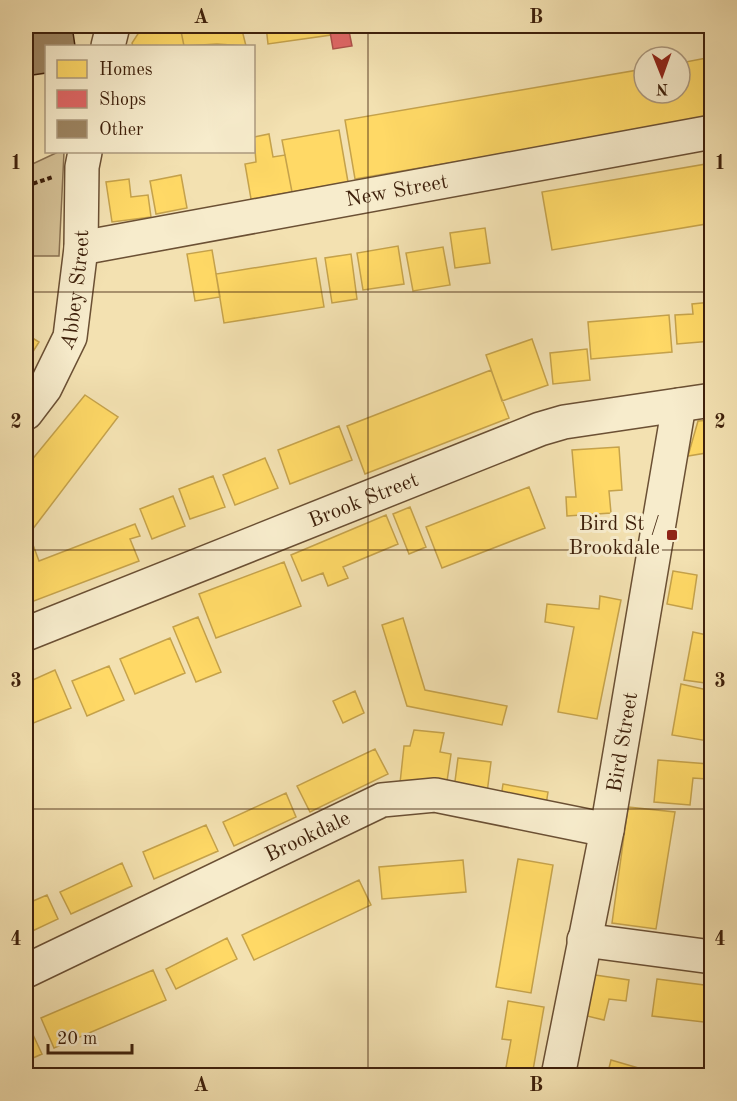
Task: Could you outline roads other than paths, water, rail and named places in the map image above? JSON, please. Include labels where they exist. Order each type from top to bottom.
[{"type":"street","points":[[108,45],[113,26]]},
{"type":"street","name":"New Street","points":[[81,248],[711,132]]},
{"type":"street","name":"Abbey Street","points":[[26,413],[45,388],[70,337],[81,248],[82,167],[85,153]]},
{"type":"street","name":"Brook Street","points":[[26,634],[540,429],[564,422],[711,400]]},
{"type":"street","name":"Bird Street","points":[[558,1076],[607,830],[680,405]]},
{"type":"street","name":"Brookdale","points":[[26,971],[382,800],[435,795],[607,830]]},
{"type":"street","points":[[584,940],[711,957]]},
{"type":"place","name":"Bird St / Brookdale","points":[[672,535]]}]
